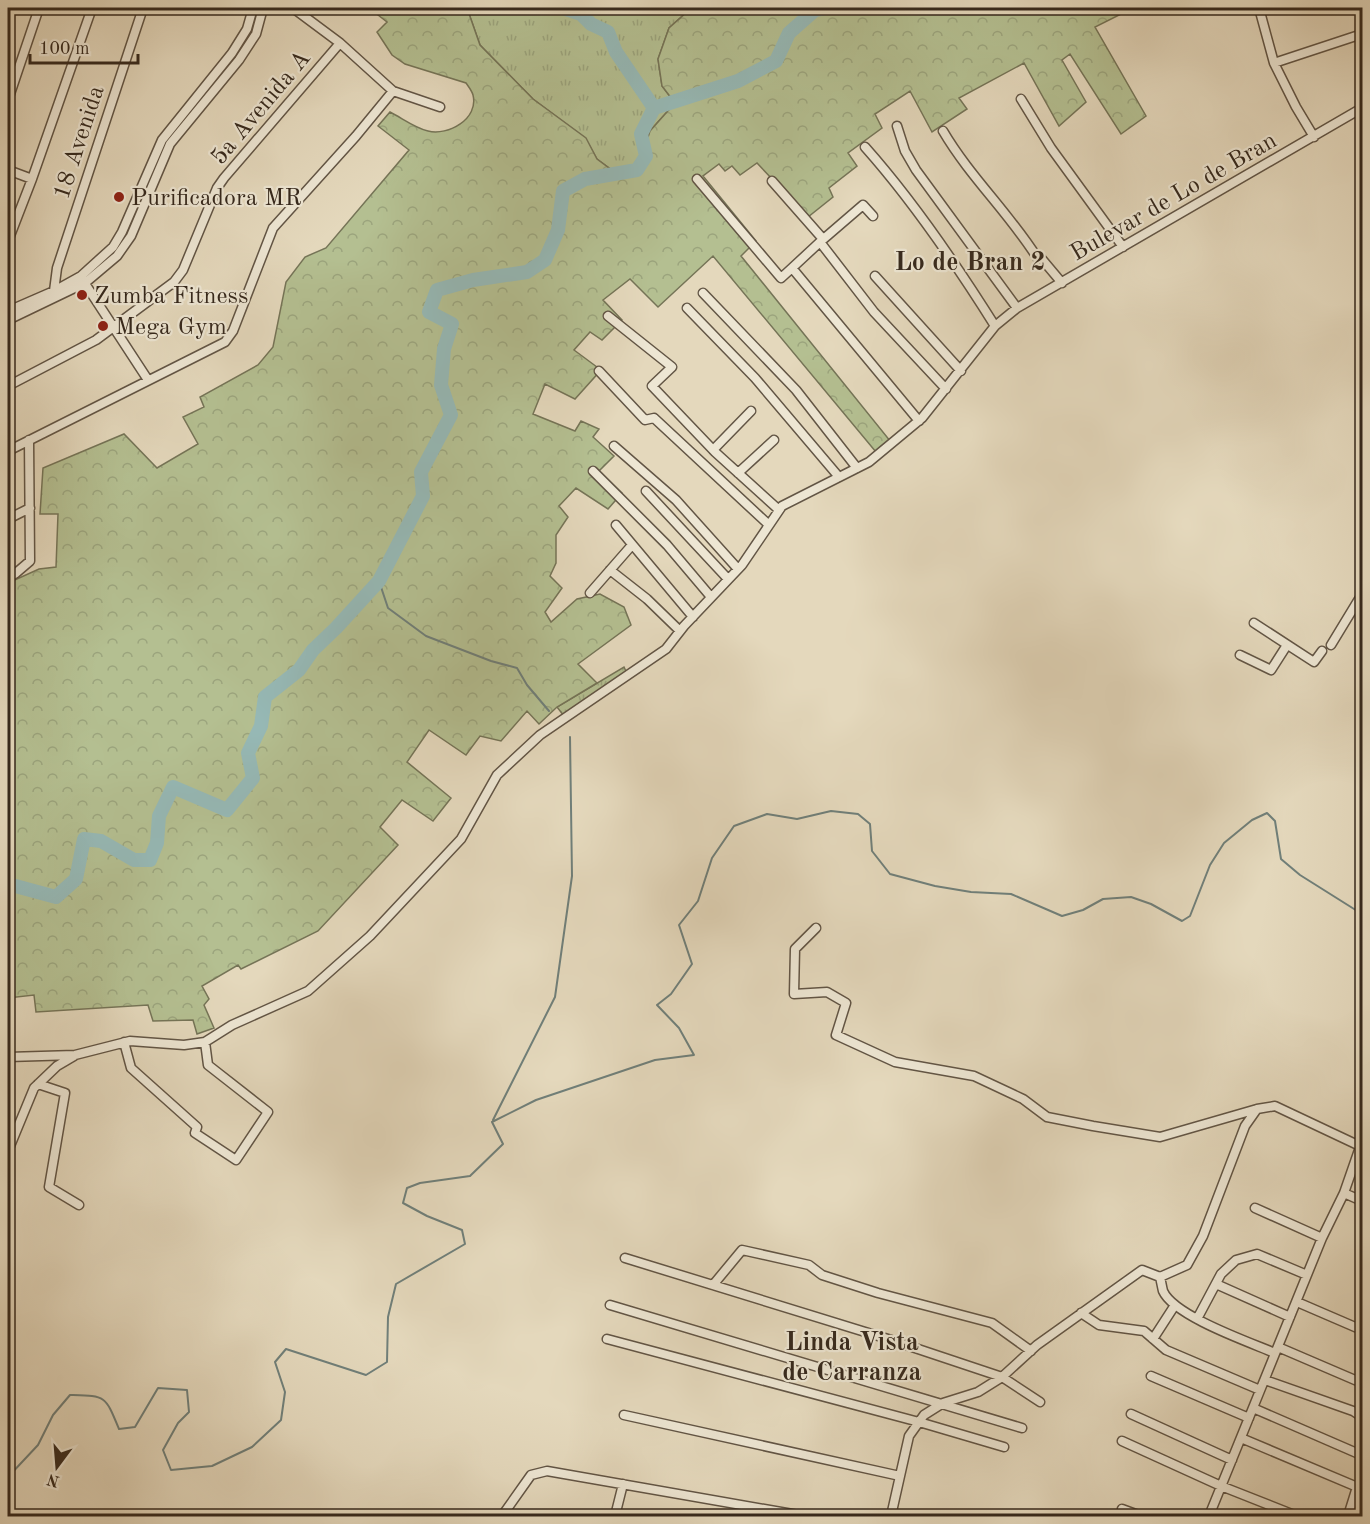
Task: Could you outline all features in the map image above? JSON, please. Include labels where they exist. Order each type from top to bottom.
[{"type":"street","points":[[8,100],[39,8]]},
{"type":"street","points":[[8,241],[92,8]]},
{"type":"street","name":"18 Avenida","points":[[54,291],[57,268],[144,8]]},
{"type":"street","points":[[8,311],[83,280],[113,247],[142,189],[162,140],[232,53],[247,30],[253,8]]},
{"type":"street","points":[[8,320],[83,280],[117,256],[131,236],[170,144],[239,60],[256,34],[263,8]]},
{"type":"street","points":[[293,8],[340,43],[393,91],[441,106]]},
{"type":"street","points":[[1259,8],[1274,63],[1314,137]]},
{"type":"street","points":[[1274,63],[1362,34]]},
{"type":"street","name":"5a Avenida A","points":[[8,386],[96,340],[174,282],[183,270],[217,188],[340,43]]},
{"type":"street","points":[[8,451],[225,342],[233,332],[273,228],[356,136],[393,91]]},
{"type":"street","points":[[1021,99],[1051,148],[1123,247]]},
{"type":"street","name":"Bulevar de Lo de Bran","points":[[8,1057],[75,1055],[130,1041],[184,1045],[205,1042],[232,1025],[308,992],[370,936],[461,839],[497,775],[540,735],[666,650],[680,631],[738,569],[782,506],[869,462],[919,421],[995,326],[1017,308],[1362,108]]},
{"type":"street","points":[[897,126],[905,151],[916,170],[1017,308]]},
{"type":"street","points":[[943,131],[952,147],[1005,213],[1038,260],[1041,258],[1062,283]]},
{"type":"street","points":[[865,147],[888,174],[966,280],[995,326]]},
{"type":"street","points":[[8,170],[32,179]]},
{"type":"street","points":[[697,179],[781,278],[863,205],[873,216]]},
{"type":"street","points":[[772,181],[822,241],[874,312],[946,388]]},
{"type":"street","points":[[792,268],[919,421]]},
{"type":"street","points":[[874,276],[961,371]]},
{"type":"street","points":[[83,280],[148,380]]},
{"type":"street","points":[[704,293],[796,390],[857,468]]},
{"type":"street","points":[[687,308],[755,378],[839,477]]},
{"type":"street","points":[[608,316],[672,367],[652,386],[713,450],[779,510]]},
{"type":"street","points":[[599,371],[645,420],[654,418],[770,525]]},
{"type":"street","points":[[713,450],[751,411]]},
{"type":"street","points":[[8,578],[30,561],[29,440]]},
{"type":"street","points":[[738,473],[774,440]]},
{"type":"street","points":[[614,446],[676,500],[738,569]]},
{"type":"street","points":[[593,471],[667,545],[711,597]]},
{"type":"street","points":[[646,491],[728,579]]},
{"type":"street","points":[[8,519],[30,508]]},
{"type":"street","points":[[616,525],[693,617]]},
{"type":"street","points":[[590,593],[632,544]]},
{"type":"street","points":[[610,570],[647,599],[680,631]]},
{"type":"street","points":[[1331,645],[1362,594]]},
{"type":"street","points":[[1254,623],[1314,662],[1322,651]]},
{"type":"street","points":[[1240,655],[1271,670],[1287,645]]},
{"type":"street","points":[[816,928],[795,948],[794,994],[827,992],[846,1003],[836,1035],[895,1062],[974,1076],[1023,1099],[1047,1117],[1160,1137],[1275,1106],[1361,1147],[1344,1193],[1322,1238],[1209,1516]]},
{"type":"street","points":[[124,1042],[131,1068],[197,1127],[195,1133],[236,1160],[268,1112],[208,1065],[205,1042]]},
{"type":"street","points":[[8,1151],[34,1088],[57,1066],[75,1055]]},
{"type":"street","points":[[38,1084],[65,1093],[50,1187],[79,1205]]},
{"type":"street","points":[[891,1516],[909,1436],[924,1414],[943,1403],[978,1392],[1002,1377],[1031,1351],[1142,1270],[1160,1277],[1186,1265],[1203,1236],[1245,1126],[1257,1109]]},
{"type":"street","points":[[1344,1193],[1362,1201]]},
{"type":"street","points":[[1255,1208],[1322,1238]]},
{"type":"street","points":[[713,1285],[742,1250],[808,1265],[822,1275],[992,1323],[1031,1351]]},
{"type":"street","points":[[1197,1319],[1221,1274],[1236,1260],[1257,1254],[1307,1275]]},
{"type":"street","points":[[625,1258],[888,1339],[1002,1377],[1040,1402]]},
{"type":"street","points":[[1160,1277],[1163,1292],[1175,1305],[1197,1319],[1362,1383]]},
{"type":"street","points":[[1216,1284],[1290,1317]]},
{"type":"street","points":[[1296,1302],[1362,1330]]},
{"type":"street","points":[[610,1305],[1022,1428]]},
{"type":"street","points":[[1153,1339],[1175,1305]]},
{"type":"street","points":[[1082,1313],[1099,1326],[1144,1331],[1166,1350],[1260,1390]]},
{"type":"street","points":[[607,1338],[1004,1446]]},
{"type":"street","points":[[1151,1376],[1249,1418]]},
{"type":"street","points":[[1265,1380],[1353,1411],[1362,1417]]},
{"type":"street","points":[[1253,1408],[1359,1454],[1362,1447]]},
{"type":"street","points":[[1131,1414],[1232,1460]]},
{"type":"street","points":[[624,1415],[900,1476]]},
{"type":"street","points":[[1241,1438],[1360,1488],[1348,1516]]},
{"type":"street","points":[[1122,1441],[1221,1486],[1297,1516]]},
{"type":"street","points":[[502,1516],[531,1475],[547,1471],[804,1516]]},
{"type":"street","points":[[615,1516],[623,1484]]},
{"type":"street","points":[[1122,1509],[1141,1516]]},
{"type":"green space","points":[[369,8],[467,8],[480,45],[533,99],[586,138],[597,159],[620,176],[639,165],[650,131],[675,103],[662,86],[658,59],[669,28],[695,8],[1133,8],[1095,27],[1146,116],[1121,134],[1070,54],[1062,60],[1086,102],[1059,126],[1024,63],[959,98],[967,109],[932,132],[910,91],[875,114],[882,128],[848,153],[857,166],[829,188],[833,197],[808,217],[757,163],[740,175],[732,166],[725,171],[719,164],[703,176],[756,241],[741,256],[891,442],[876,452],[713,256],[658,307],[630,279],[603,300],[622,320],[602,340],[590,332],[574,350],[601,370],[575,399],[545,384],[533,414],[575,431],[581,421],[599,429],[593,437],[614,456],[599,471],[622,493],[608,509],[576,488],[559,506],[568,517],[556,535],[556,563],[550,576],[562,588],[545,612],[551,622],[577,599],[600,594],[624,607],[631,625],[578,664],[597,683],[557,707],[539,724],[527,711],[501,741],[480,736],[466,755],[429,730],[407,762],[451,798],[433,821],[402,800],[380,827],[398,845],[318,931],[241,969],[238,965],[202,986],[209,999],[204,1005],[214,1028],[197,1034],[193,1020],[153,1021],[148,1005],[36,1012],[34,995],[8,998],[8,583],[39,569],[56,567],[58,514],[40,514],[43,468],[124,434],[157,468],[198,444],[183,417],[204,407],[200,397],[258,365],[273,347],[286,282],[305,257],[326,248],[409,150],[378,126],[390,112],[418,128],[436,132],[453,128],[467,118],[474,104],[472,93],[466,83],[405,64],[392,55],[377,32],[387,22]]},
{"type":"green space","points":[[467,8],[695,8],[669,28],[658,59],[662,86],[675,103],[650,131],[639,165],[620,176],[597,159],[585,138],[533,99],[480,45]]},
{"type":"green space","points":[[624,667],[629,678],[567,720],[557,707]]},
{"type":"waterway","points":[[8,884],[56,897],[76,879],[84,839],[101,841],[134,860],[150,860],[157,843],[159,816],[173,787],[227,810],[253,778],[248,753],[261,726],[265,697],[299,670],[313,650],[379,581],[423,496],[421,472],[451,415],[441,385],[444,349],[452,324],[429,312],[437,290],[473,280],[527,272],[545,260],[558,230],[563,191],[585,179],[637,170],[646,156],[641,134],[654,108],[616,52],[608,32],[591,24],[581,14],[563,8]]},
{"type":"waterway","points":[[654,108],[738,81],[776,61],[789,33],[815,10],[826,8]]},
{"type":"waterway","points":[[379,581],[388,608],[426,636],[491,661],[517,668],[527,685],[549,711]]},
{"type":"waterway","points":[[493,1120],[555,997],[572,876],[570,737]]},
{"type":"waterway","points":[[8,1477],[38,1445],[53,1415],[70,1395],[98,1397],[103,1400],[119,1429],[135,1427],[158,1388],[187,1390],[189,1412],[178,1423],[163,1450],[171,1470],[212,1466],[252,1447],[281,1420],[285,1392],[275,1362],[286,1349],[366,1375],[387,1362],[388,1317],[396,1284],[465,1244],[462,1230],[427,1216],[403,1203],[407,1188],[420,1183],[470,1176],[503,1144],[492,1122],[536,1100],[655,1060],[694,1055],[679,1028],[657,1005],[671,994],[692,964],[679,925],[698,901],[712,858],[734,826],[767,814],[797,819],[831,811],[858,814],[870,824],[872,851],[890,874],[935,886],[971,892],[1011,894],[1062,916],[1083,910],[1103,899],[1131,897],[1151,904],[1182,921],[1190,916],[1210,865],[1224,843],[1252,820],[1267,813],[1275,821],[1281,859],[1300,875],[1362,914]]},
{"type":"place","name":"Purificadora MR","points":[[119,197]]},
{"type":"place","name":"Zumba Fitness","points":[[82,295]]},
{"type":"place","name":"Mega Gym","points":[[103,326]]},
{"type":"district","name":"Lo de Bran 2","points":[[970,261]]},
{"type":"district","name":"Linda Vista de Carranza","points":[[852,1356]]}]
